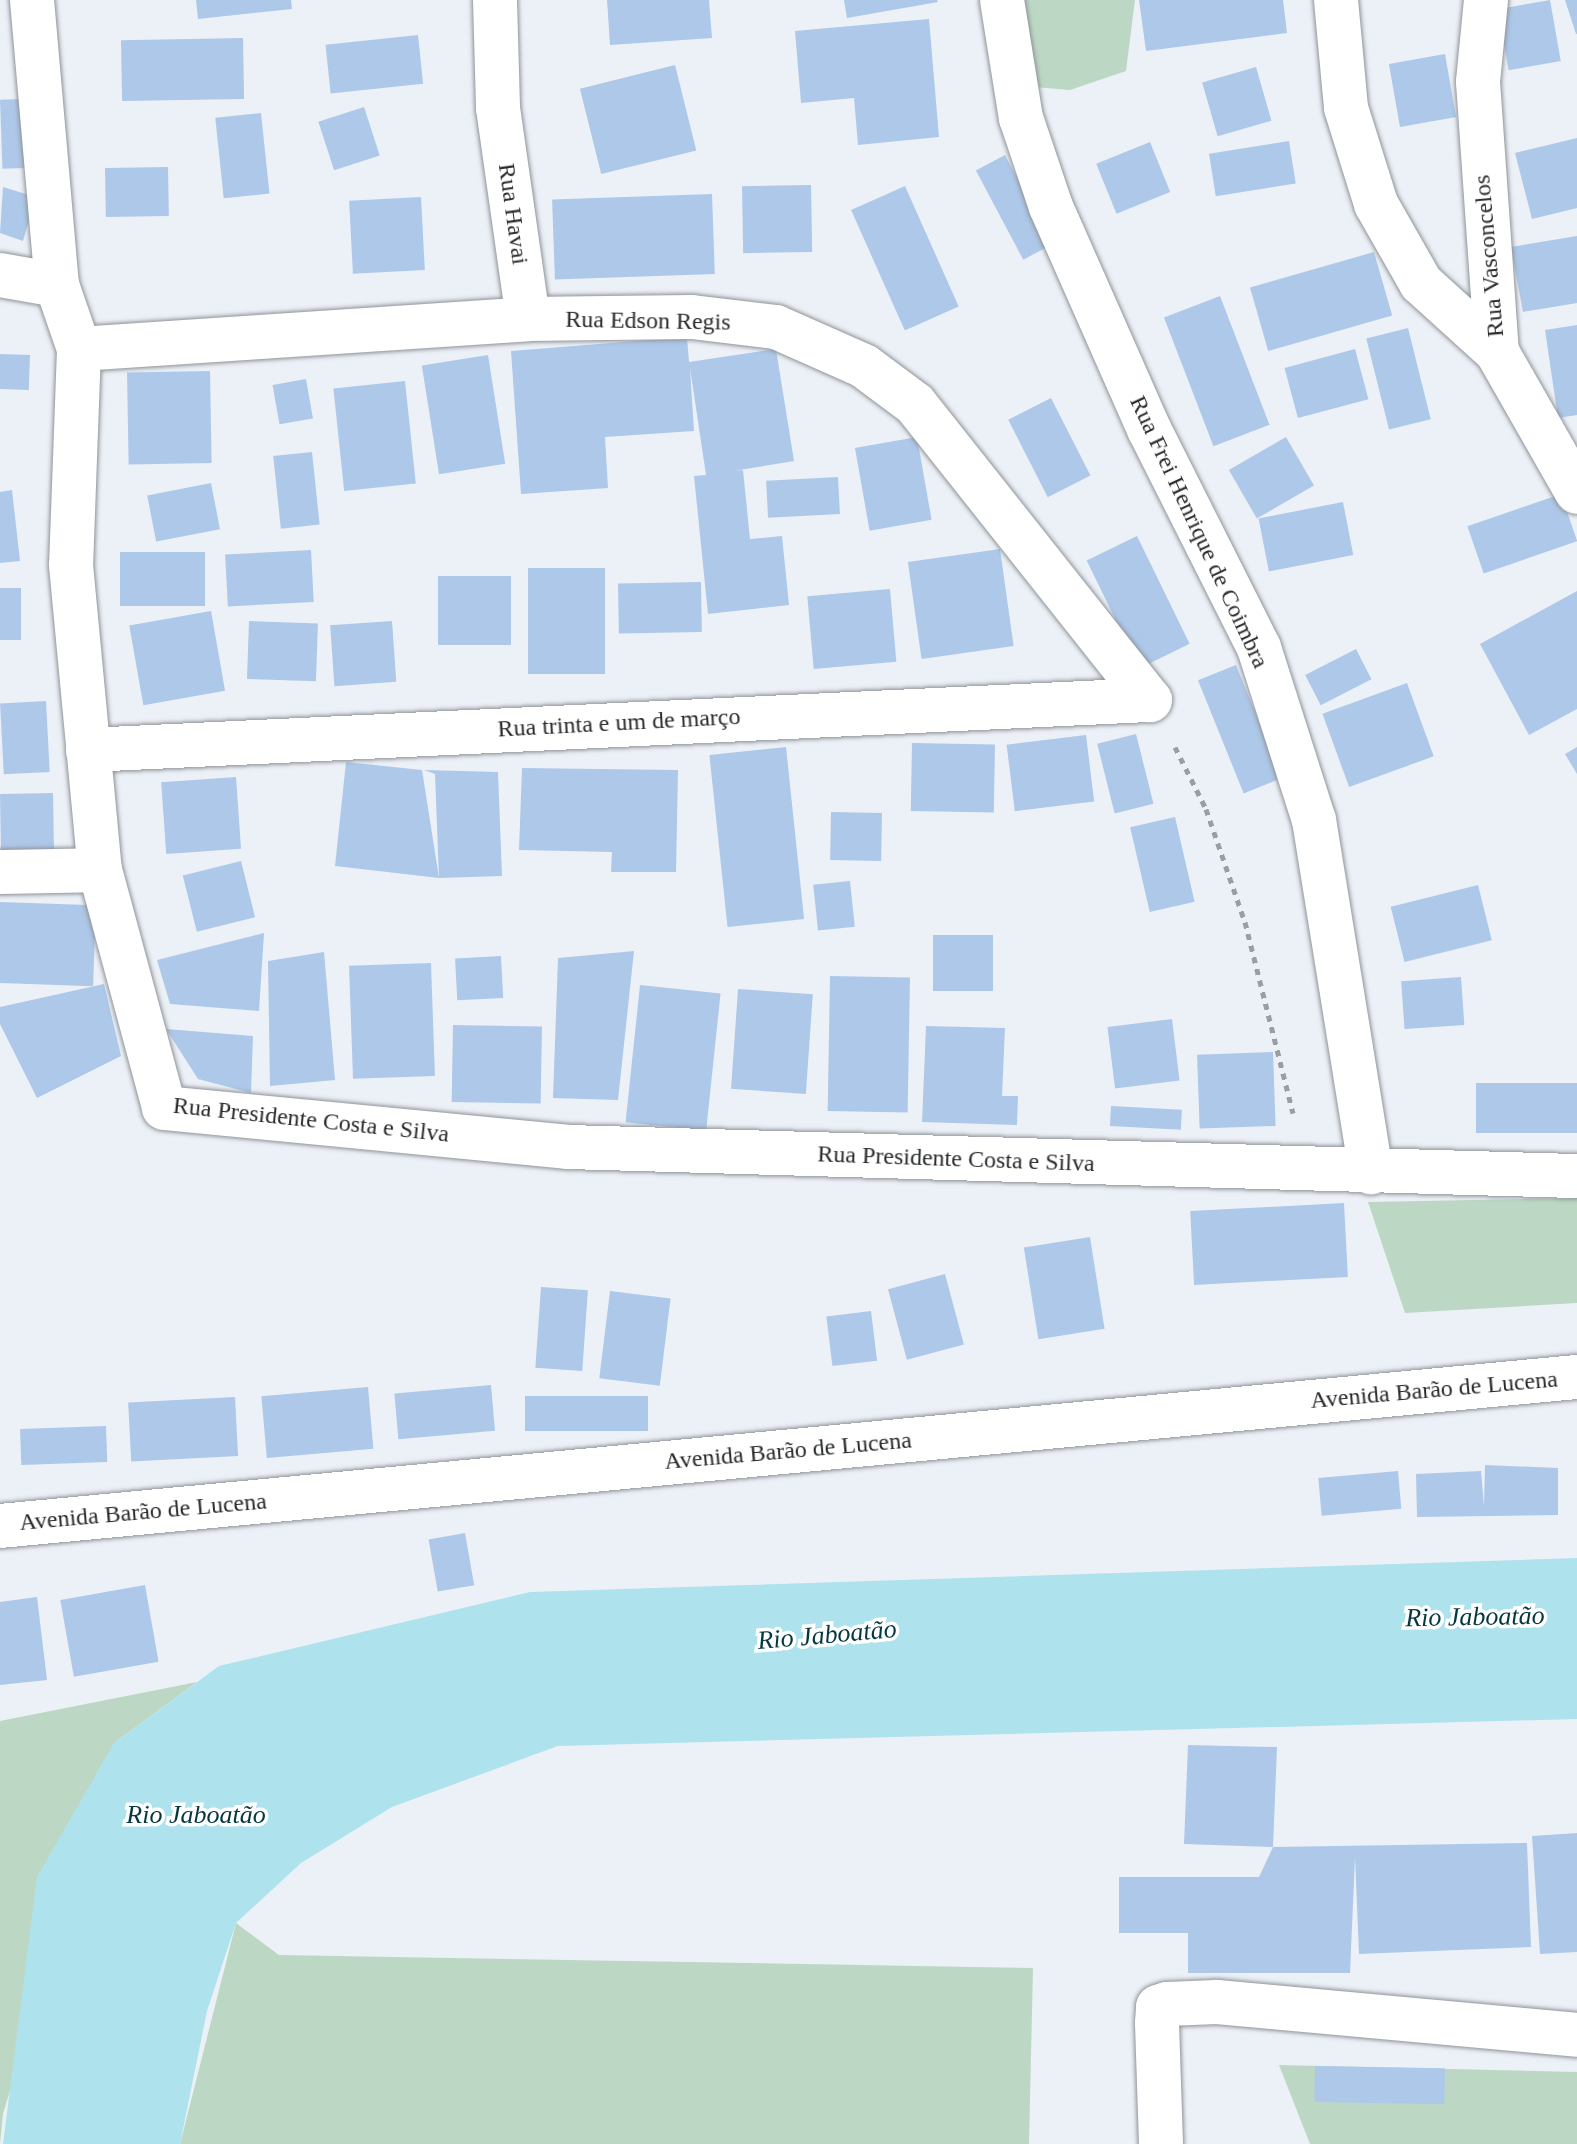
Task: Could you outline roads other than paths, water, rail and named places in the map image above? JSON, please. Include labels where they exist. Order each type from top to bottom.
[{"type":"street","name":"Rua Presidente Costa e Silva","points":[[32,0],[57,285],[79,349],[71,565],[100,870],[164,1108],[568,1147],[1306,1165],[1371,1172],[1577,1176]]},
{"type":"street","name":"Rua Havai","points":[[495,0],[498,108],[528,319]]},
{"type":"street","name":"Rua Frei Henrique de Coimbra","points":[[1002,0],[1021,118],[1051,207],[1149,429],[1259,648],[1314,820],[1371,1172]]},
{"type":"street","points":[[1336,0],[1346,108],[1376,204],[1421,283],[1497,352]]},
{"type":"street","name":"Rua Vasconcelos","points":[[1486,0],[1478,82],[1497,352],[1577,492]]},
{"type":"street","points":[[0,275],[57,285]]},
{"type":"street","name":"Rua Edson Regis","points":[[79,349],[528,319],[692,317],[776,327],[864,366],[915,404],[1150,700]]},
{"type":"street","name":"Rua trinta e um de março","points":[[88,750],[1150,700]]},
{"type":"street","points":[[0,872],[100,870]]},
{"type":"street","name":"Avenida Barão de Lucena","points":[[0,1526],[1577,1377]]},
{"type":"street","points":[[1161,2144],[1157,2023],[1158,2007],[1167,2004],[1217,2002],[1577,2035]]},
{"type":"water","name":"Rio Jaboatão","points":[[1577,1558],[1577,1719],[558,1746],[392,1807],[301,1863],[236,1923],[207,2011],[180,2144],[3,2144],[37,1877],[114,1743],[219,1666],[530,1592]]}]
